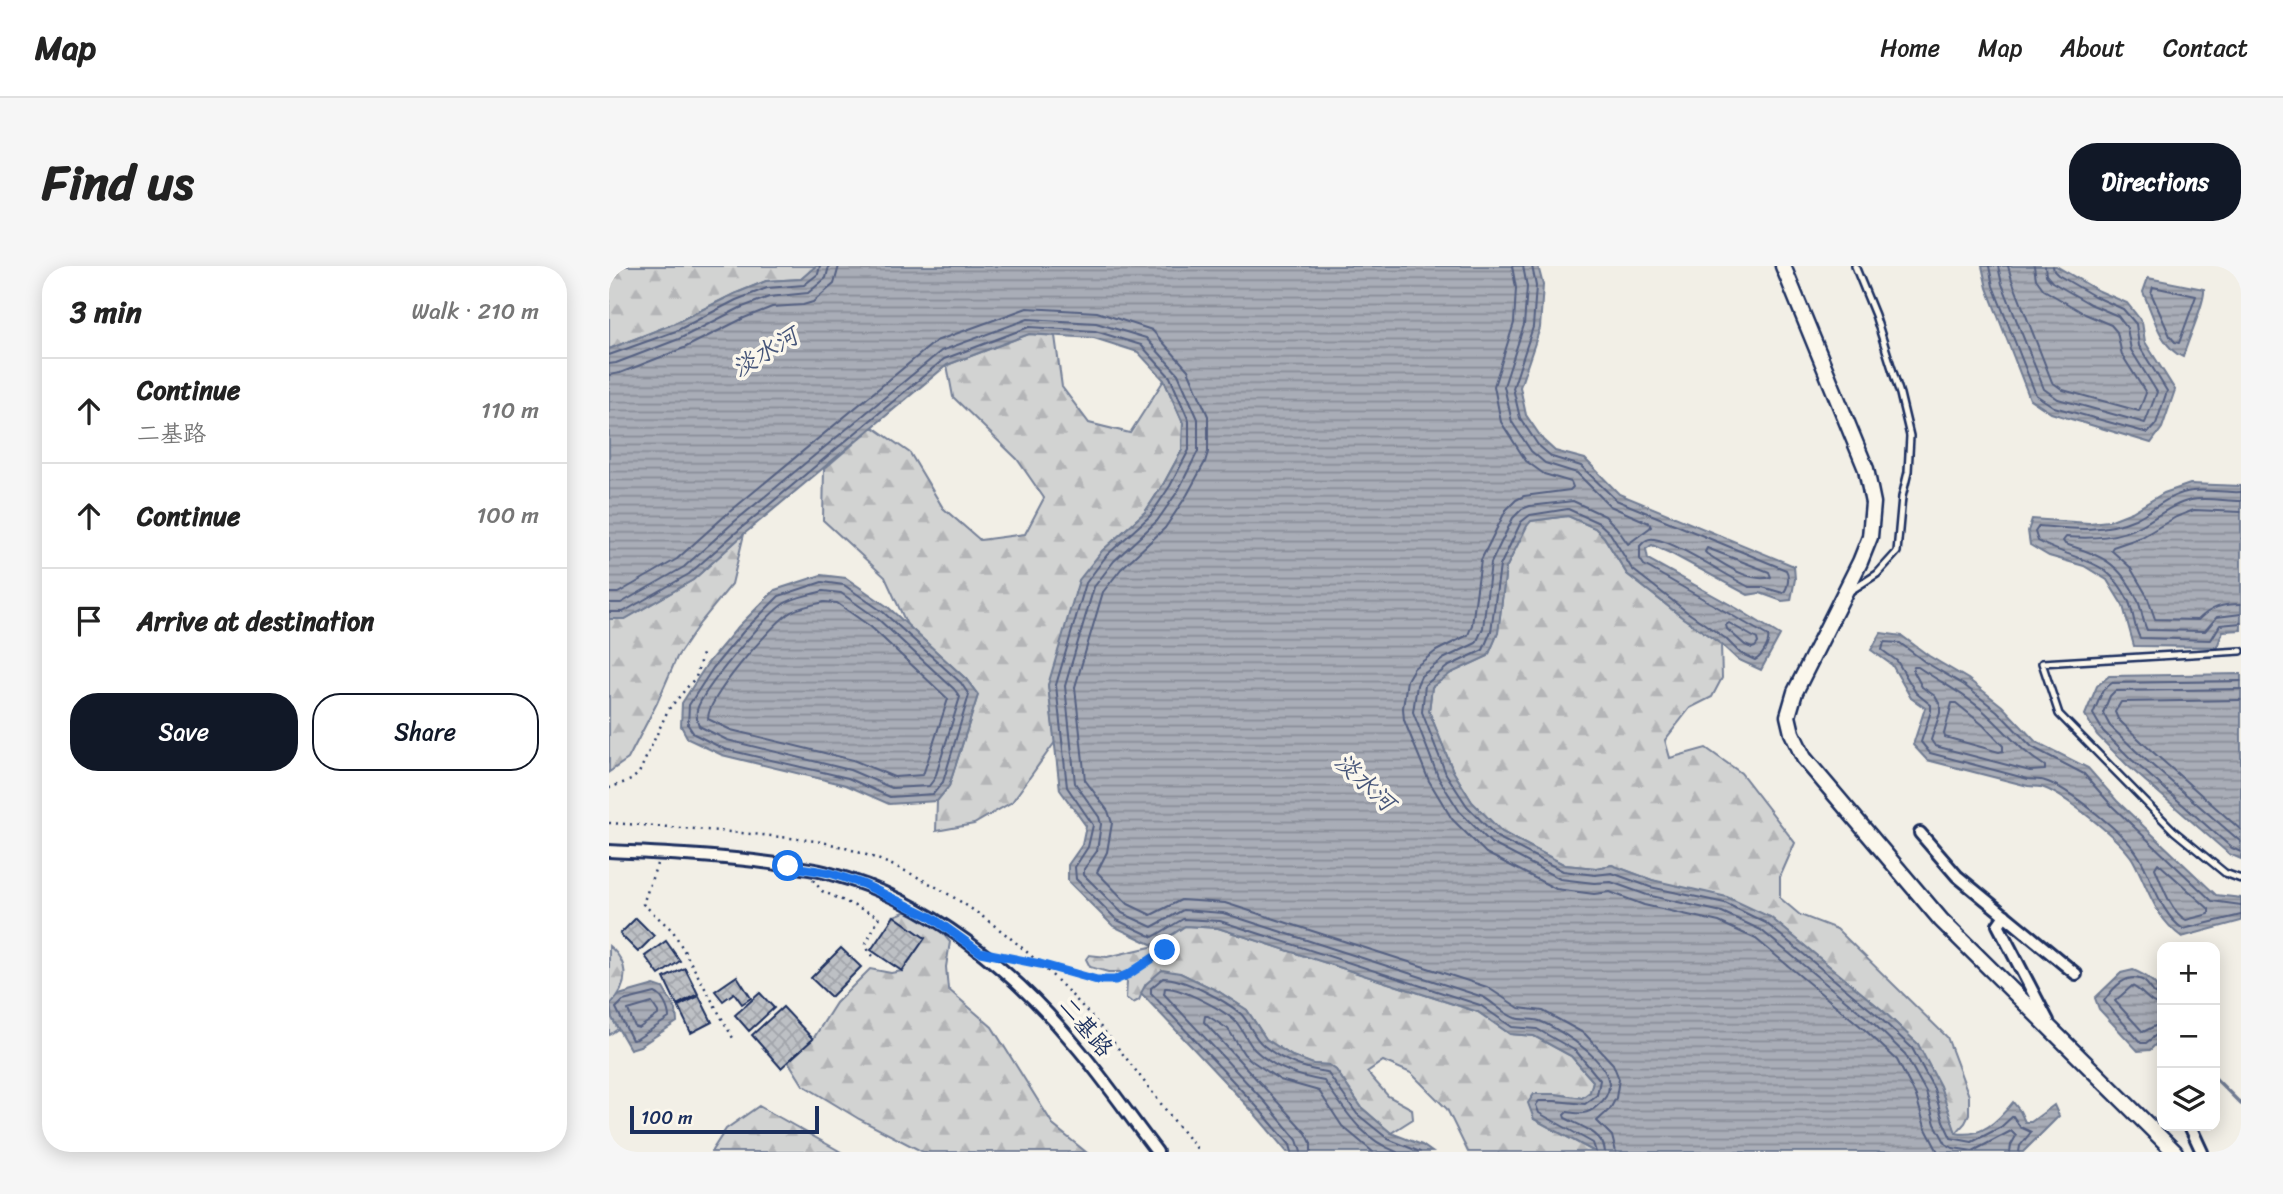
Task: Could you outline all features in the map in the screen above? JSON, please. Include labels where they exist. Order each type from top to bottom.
[{"type":"street","points":[[1783,266],[1866,469],[1873,503],[1870,537],[1860,562],[1795,692],[1788,716],[1791,733],[1804,758],[1941,920],[2175,1152]]},
{"type":"street","points":[[1920,833],[1957,876],[2076,974]]},
{"type":"street","name":"二基路","points":[[609,851],[736,858],[830,873],[863,884],[931,917],[980,952],[1029,994],[1061,1029],[1157,1152]]},
{"type":"street","points":[[2005,915],[1998,925],[2054,1032]]},
{"type":"street","points":[[2192,1131],[2202,1152]]},
{"type":"lane","points":[[1844,595],[1877,574],[1897,552],[1902,498],[1909,472],[1910,436],[1901,394],[1875,315],[1855,266]]},
{"type":"lane","points":[[2241,651],[2042,663],[2059,714],[2174,831],[2225,873],[2241,879]]},
{"type":"path","points":[[609,788],[631,780],[639,773],[669,710],[695,677],[702,654]]},
{"type":"path","points":[[660,854],[643,904],[673,931],[734,1040]]},
{"type":"path","points":[[811,870],[814,883],[822,891],[880,917],[866,944],[875,958]]},
{"type":"path","points":[[1004,957],[1097,980],[1115,980],[1165,950],[1177,948]]},
{"type":"green space","points":[[609,266],[816,266],[801,279],[766,281],[673,324],[609,349]]},
{"type":"green space","points":[[1029,334],[1055,336],[1062,387],[1089,423],[1130,433],[1164,380],[1183,423],[1182,450],[1145,512],[1102,551],[1048,685],[1055,742],[1012,802],[974,824],[936,831],[937,801],[949,786],[978,695],[966,679],[907,625],[885,577],[823,520],[824,469],[873,427],[910,453],[943,508],[980,540],[1025,534],[1044,498],[1017,459],[953,397],[947,365]]},
{"type":"green space","points":[[1568,516],[1595,528],[1604,537],[1627,574],[1721,644],[1722,678],[1712,697],[1690,708],[1665,740],[1670,758],[1706,748],[1741,773],[1795,843],[1780,877],[1780,898],[1800,915],[1837,929],[1947,1037],[1969,1096],[1969,1115],[1956,1133],[1918,1044],[1882,1010],[1770,917],[1612,865],[1596,868],[1565,865],[1502,832],[1472,802],[1453,771],[1429,711],[1432,687],[1451,673],[1488,656],[1498,632],[1506,568],[1527,525],[1531,521]]},
{"type":"green space","points":[[744,534],[732,584],[677,657],[628,759],[609,772],[609,619],[625,619],[693,580]]},
{"type":"green space","points":[[907,911],[939,929],[950,942],[946,967],[948,989],[992,1027],[1054,1126],[1086,1152],[923,1152],[859,1119],[803,1085],[788,1061],[813,1039],[836,1003],[870,969],[891,973],[902,971],[925,938],[894,916]]},
{"type":"green space","points":[[1185,926],[1218,928],[1478,1012],[1510,1034],[1534,1036],[1571,1056],[1593,1081],[1590,1092],[1582,1098],[1555,1094],[1534,1119],[1595,1152],[1468,1152],[1447,1109],[1411,1073],[1383,1061],[1367,1072],[1388,1096],[1412,1109],[1413,1119],[1391,1133],[1362,1108],[1336,1070],[1329,1065],[1313,1064],[1292,1056],[1266,1039],[1247,1010],[1218,991],[1180,973],[1146,984],[1139,1000],[1133,1003],[1126,998],[1127,982],[1120,972],[1090,967],[1086,959],[1089,955],[1107,957],[1155,946]]},
{"type":"green space","points":[[609,946],[624,967],[624,982],[610,1005],[612,1018],[618,1029],[609,1035]]},
{"type":"green space","points":[[759,1106],[841,1152],[711,1152],[726,1129]]},
{"type":"water","name":"淡水河","points":[[816,266],[1538,266],[1543,285],[1540,328],[1520,387],[1526,415],[1543,440],[1555,451],[1585,459],[1619,494],[1794,566],[1795,579],[1791,600],[1782,601],[1760,593],[1748,595],[1672,554],[1652,545],[1646,549],[1648,559],[1780,635],[1761,670],[1737,659],[1627,574],[1604,537],[1595,528],[1568,516],[1531,521],[1506,568],[1498,633],[1488,656],[1451,673],[1432,687],[1429,711],[1453,771],[1472,802],[1502,832],[1565,865],[1596,868],[1612,865],[1652,880],[1727,897],[1770,917],[1882,1010],[1918,1044],[1940,1086],[1956,1133],[1981,1130],[2001,1116],[2013,1102],[2025,1122],[2031,1122],[2054,1105],[2059,1116],[2023,1152],[1595,1152],[1534,1119],[1528,1103],[1534,1094],[1582,1098],[1590,1092],[1593,1081],[1571,1056],[1534,1036],[1510,1034],[1478,1012],[1218,928],[1185,926],[1155,946],[1113,926],[1068,881],[1068,865],[1082,845],[1086,826],[1060,790],[1048,685],[1079,580],[1102,551],[1145,512],[1182,450],[1183,423],[1164,380],[1138,352],[1094,338],[1029,334],[947,365],[744,534],[693,580],[625,619],[609,619],[609,349],[673,324],[766,281],[801,279]]},
{"type":"water","points":[[1982,266],[2056,266],[2097,290],[2127,303],[2142,322],[2145,342],[2175,390],[2162,428],[2151,443],[2051,413],[2030,399],[1987,288]]},
{"type":"water","points":[[2148,278],[2204,289],[2183,357],[2175,353],[2158,329],[2143,292]]},
{"type":"water","points":[[2190,484],[2241,486],[2241,630],[2223,631],[2217,647],[2134,646],[2123,606],[2107,580],[2084,566],[2049,556],[2030,545],[2028,531],[2032,519],[2089,523],[2109,521],[2132,512],[2164,493]]},
{"type":"water","points":[[821,575],[846,578],[888,607],[966,679],[978,695],[949,786],[937,801],[889,804],[846,785],[722,755],[688,739],[681,726],[682,703],[707,664],[738,627],[775,590]]},
{"type":"water","points":[[1881,633],[1902,636],[1968,679],[2002,706],[2036,742],[2088,768],[2117,801],[2216,895],[2241,898],[2241,921],[2182,937],[2158,911],[2127,851],[2079,809],[2042,787],[2028,786],[1927,760],[1913,745],[1925,708],[1911,698],[1892,665],[1871,650]]},
{"type":"water","points":[[2241,674],[2241,859],[2229,854],[2127,765],[2097,735],[2085,715],[2097,686],[2109,676]]},
{"type":"water","points":[[1162,970],[1180,973],[1218,991],[1247,1010],[1266,1039],[1292,1056],[1313,1064],[1329,1065],[1336,1070],[1362,1108],[1391,1133],[1422,1145],[1432,1152],[1287,1152],[1141,993],[1146,984]]},
{"type":"water","points":[[2133,970],[2145,976],[2157,988],[2157,1043],[2150,1050],[2138,1051],[2099,1009],[2095,998],[2121,973]]},
{"type":"water","points":[[654,985],[663,988],[676,1010],[677,1022],[640,1046],[630,1049],[612,1018],[610,1005],[619,995]]},
{"type":"building","points":[[894,916],[925,938],[902,971],[871,950]]},
{"type":"building","points":[[636,918],[654,936],[638,952],[620,934]]},
{"type":"building","points":[[666,941],[680,961],[659,975],[645,956]]},
{"type":"building","points":[[841,948],[861,967],[831,997],[811,978]]},
{"type":"building","points":[[685,968],[698,994],[677,1005],[664,978]]},
{"type":"building","points":[[737,976],[751,998],[742,1004],[734,993],[723,1001],[715,991]]},
{"type":"building","points":[[760,993],[774,1008],[749,1031],[735,1015]]},
{"type":"building","points":[[699,996],[712,1022],[691,1033],[678,1006]]},
{"type":"building","points":[[783,1007],[813,1039],[781,1068],[752,1035]]},
{"type":"waterway","points":[[2220,1083],[2241,1104]]},
{"type":"route","points":[[788,866],[830,873],[863,884],[931,917],[980,952],[1040,964],[1097,980],[1115,980],[1129,974],[1165,950]]}]
